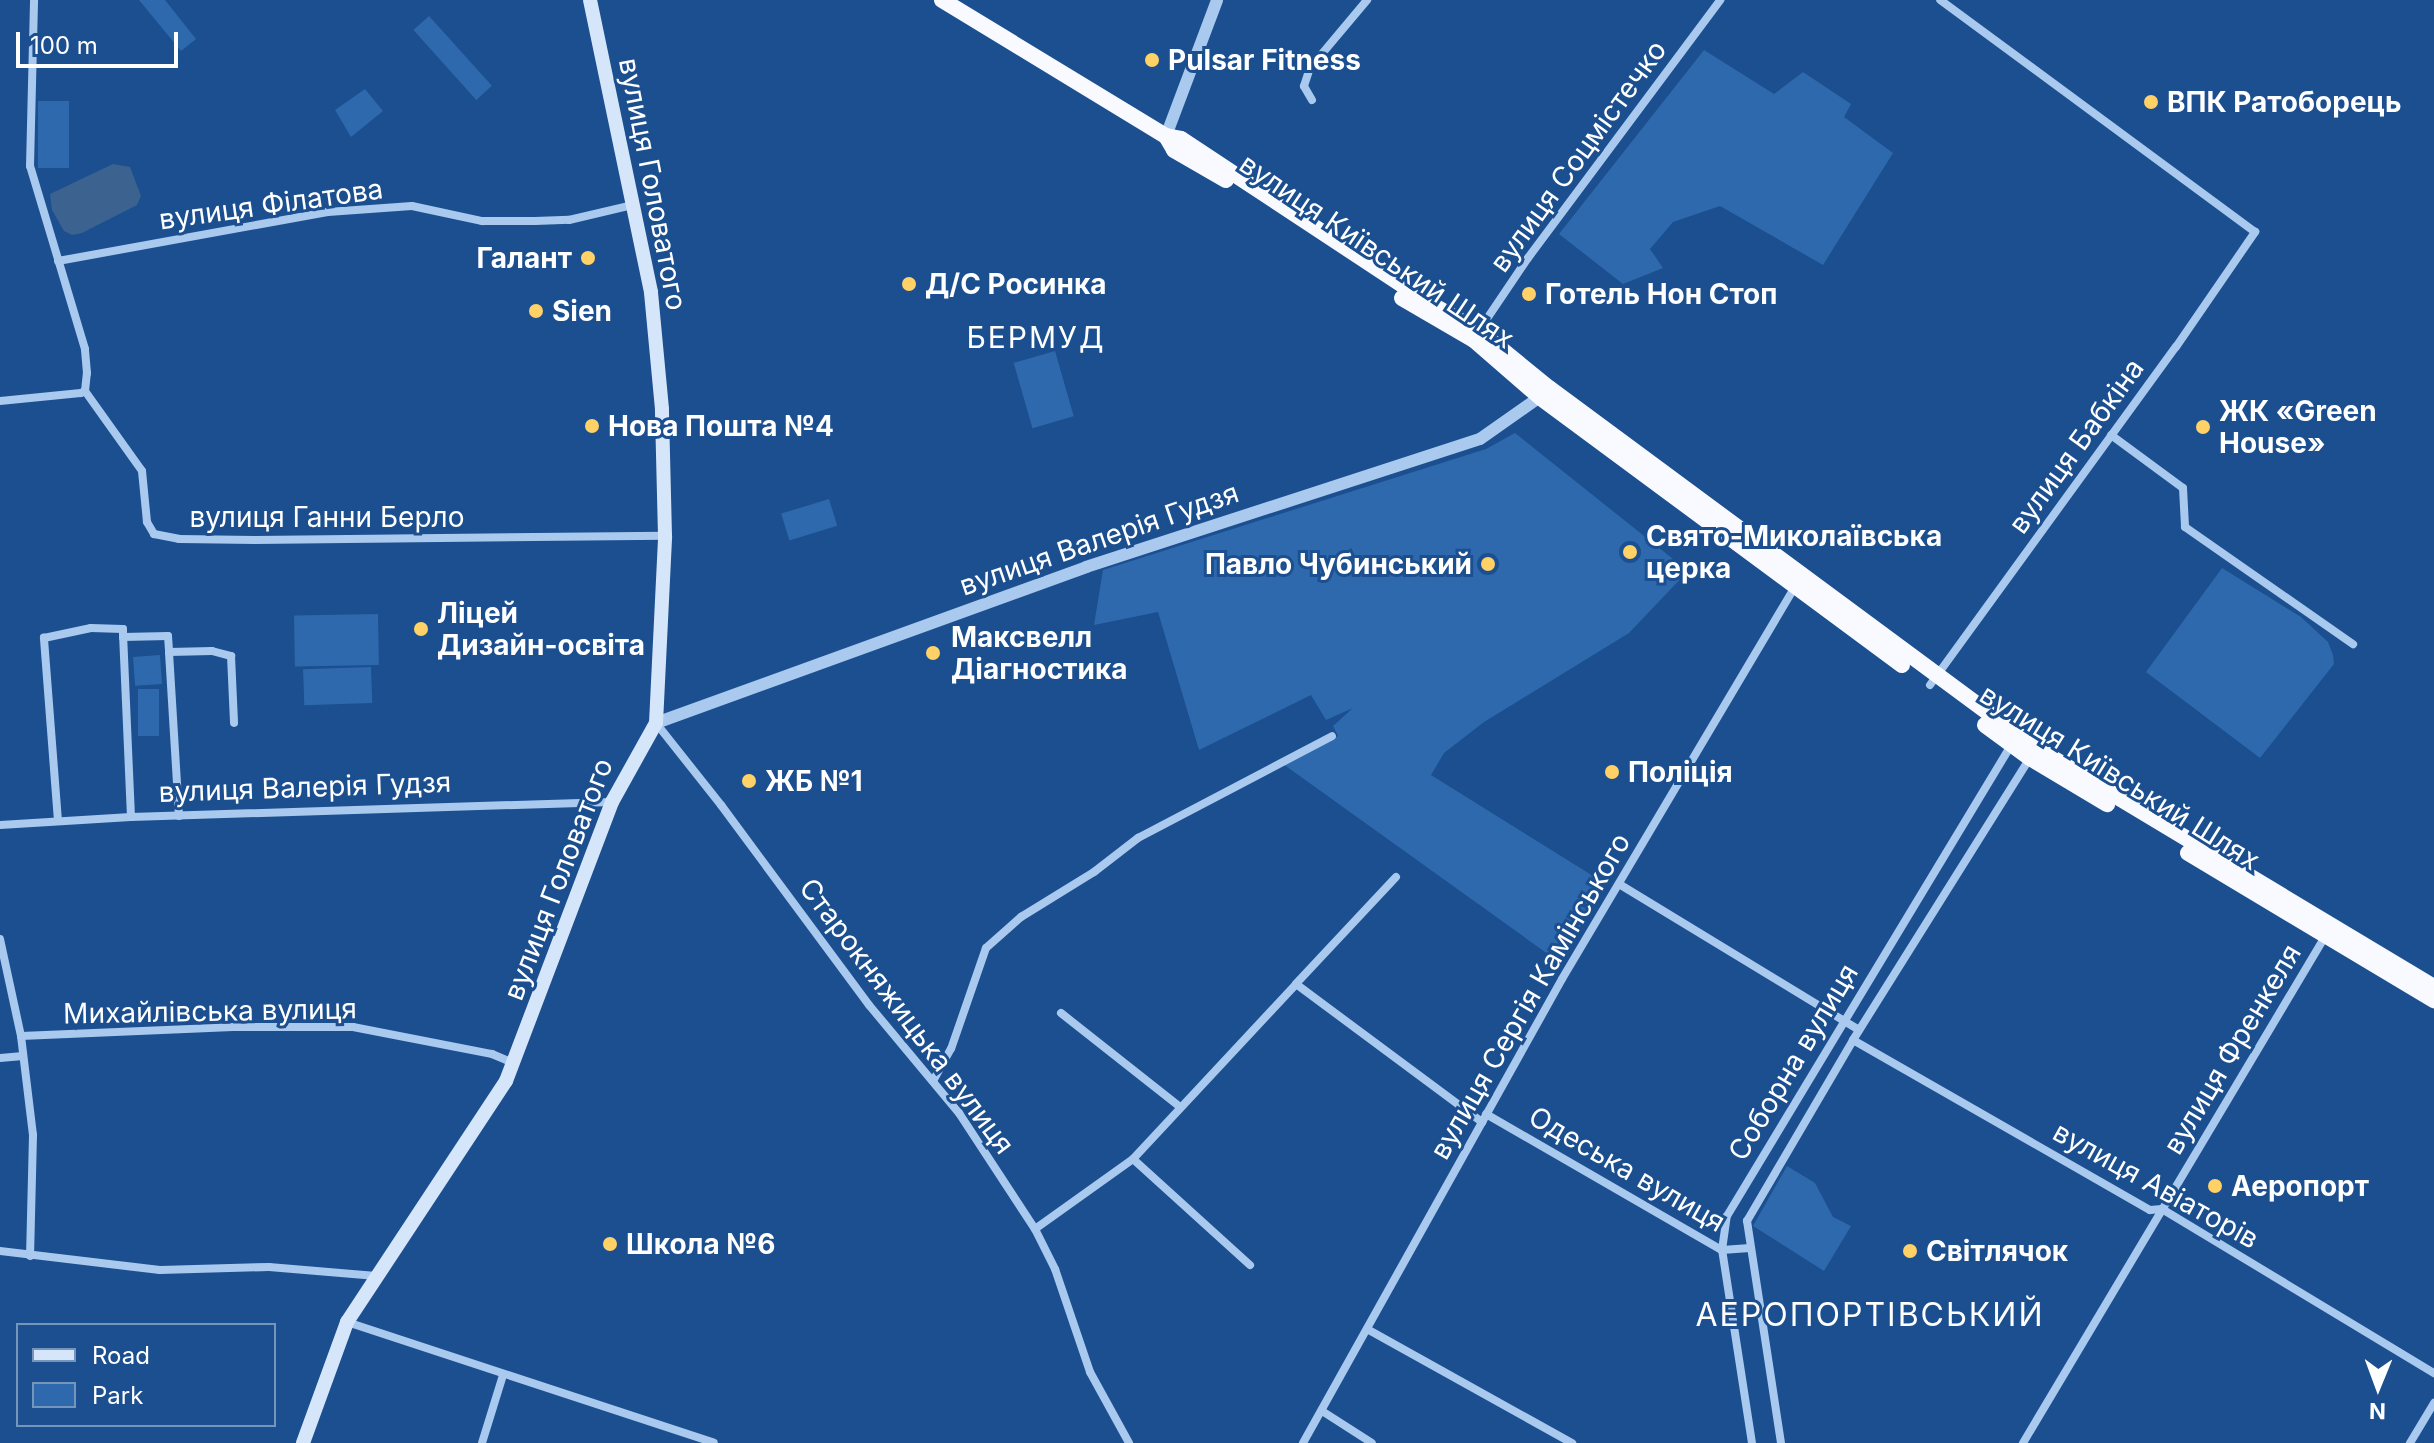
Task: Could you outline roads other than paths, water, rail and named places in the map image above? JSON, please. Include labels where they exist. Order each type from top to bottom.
[{"type":"highway","name":"вулиця Київський Шлях","points":[[942,0],[968,7],[1166,136],[1174,150],[1308,233],[1427,316],[1476,335],[1545,393],[2033,753],[2328,931],[2434,1000]]},
{"type":"highway","name":"вулиця Київський Шлях","points":[[2328,931],[2434,987]]},
{"type":"main road","name":"вулиця Головатого","points":[[303,1443],[347,1322],[493,1105],[513,1063],[612,802],[656,723],[665,536],[662,409],[651,283],[590,0]]},
{"type":"street","points":[[0,401],[85,391],[85,349],[30,166],[34,0]]},
{"type":"street","points":[[1166,136],[1217,0]]},
{"type":"street","points":[[1312,100],[1304,86],[1310,68],[1367,0]]},
{"type":"street","name":"вулиця Соцмістечко","points":[[1476,335],[1528,258],[1720,0]]},
{"type":"street","name":"вулиця Бабкіна","points":[[1933,681],[2255,232],[1940,0]]},
{"type":"street","name":"вулиця Філатова","points":[[58,261],[328,212],[412,206],[482,221],[535,221],[569,220],[633,205]]},
{"type":"street","name":"вулиця Ганни Берло","points":[[85,391],[142,471],[147,522],[154,534],[179,539],[240,540],[665,536]]},
{"type":"street","name":"вулиця Валерія Гудзя","points":[[656,723],[1086,567],[1480,439],[1545,393]]},
{"type":"street","points":[[2111,435],[2183,488],[2185,527],[2353,644]]},
{"type":"street","name":"вулиця Сергія Камінського","points":[[1303,1443],[1484,1118],[1799,581]]},
{"type":"street","points":[[58,821],[44,638],[91,628],[123,629],[131,817]]},
{"type":"street","points":[[123,637],[168,636],[179,816]]},
{"type":"street","points":[[169,652],[212,651],[231,656],[234,723]]},
{"type":"street","name":"Старокняжицька вулиця","points":[[656,723],[721,805],[869,1005],[959,1113],[1035,1229],[1055,1269],[1090,1372],[1129,1443]]},
{"type":"street","points":[[933,1081],[951,1049],[986,948],[997,937],[1021,917],[1094,872],[1138,838],[1332,736]]},
{"type":"street","name":"Соборна вулиця","points":[[1752,1443],[1722,1250],[1727,1216],[1842,1020],[2014,739]]},
{"type":"street","name":"Соборна вулиця","points":[[1781,1443],[1747,1221],[1859,1030],[2033,753]]},
{"type":"street","name":"вулиця Валерія Гудзя","points":[[0,825],[131,817],[612,802]]},
{"type":"street","points":[[1035,1229],[1133,1159],[1396,877]]},
{"type":"street","points":[[1619,884],[1687,929],[1859,1030]]},
{"type":"street","name":"вулиця Френкеля","points":[[2023,1443],[2328,931]]},
{"type":"street","points":[[0,939],[21,1036],[33,1135],[30,1256]]},
{"type":"street","name":"Одеська вулиця","points":[[1296,984],[1484,1118],[1722,1250],[1750,1248]]},
{"type":"street","points":[[1061,1013],[1180,1107]]},
{"type":"street","name":"Михайлівська вулиця","points":[[21,1036],[233,1027],[353,1027],[492,1054],[513,1063]]},
{"type":"street","name":"вулиця Авіаторів","points":[[1853,1040],[2150,1210],[2162,1209],[2434,1373]]},
{"type":"street","points":[[0,1058],[23,1056]]},
{"type":"street","points":[[1133,1159],[1250,1265]]},
{"type":"street","points":[[0,1251],[160,1270],[269,1267],[377,1276]]},
{"type":"street","points":[[347,1322],[714,1443]]},
{"type":"street","points":[[1367,1329],[1572,1443]]},
{"type":"street","points":[[482,1443],[503,1375]]},
{"type":"street","points":[[2410,1443],[2434,1403]]},
{"type":"street","points":[[1322,1411],[1372,1443]]},
{"type":"place","name":"Pulsar Fitness","points":[[1152,60]]},
{"type":"place","name":"ВПК Ратоборець","points":[[2151,102]]},
{"type":"place","name":"Галант","points":[[588,258]]},
{"type":"place","name":"Д/С Росинка","points":[[909,284]]},
{"type":"place","name":"Готель Нон Стоп","points":[[1529,294]]},
{"type":"place","name":"Sien","points":[[536,311]]},
{"type":"place","name":"Нова Пошта №4","points":[[592,426]]},
{"type":"place","name":"ЖК «Green House»","points":[[2203,427]]},
{"type":"place","name":"Свято-Миколаївська церка","points":[[1630,552]]},
{"type":"place","name":"Павло Чубинський","points":[[1488,564]]},
{"type":"place","name":"Ліцей Дизайн-освіта","points":[[421,629]]},
{"type":"place","name":"Максвелл Діагностика","points":[[933,653]]},
{"type":"place","name":"Поліція","points":[[1612,772]]},
{"type":"place","name":"ЖБ №1","points":[[749,781]]},
{"type":"place","name":"Аеропорт","points":[[2215,1186]]},
{"type":"place","name":"Школа №6","points":[[610,1244]]},
{"type":"place","name":"Світлячок","points":[[1910,1251]]},
{"type":"district","name":"БЕРМУД","points":[[1036,337]]},
{"type":"district","name":"АЕРОПОРТІВСЬКИЙ","points":[[1870,1315]]}]
